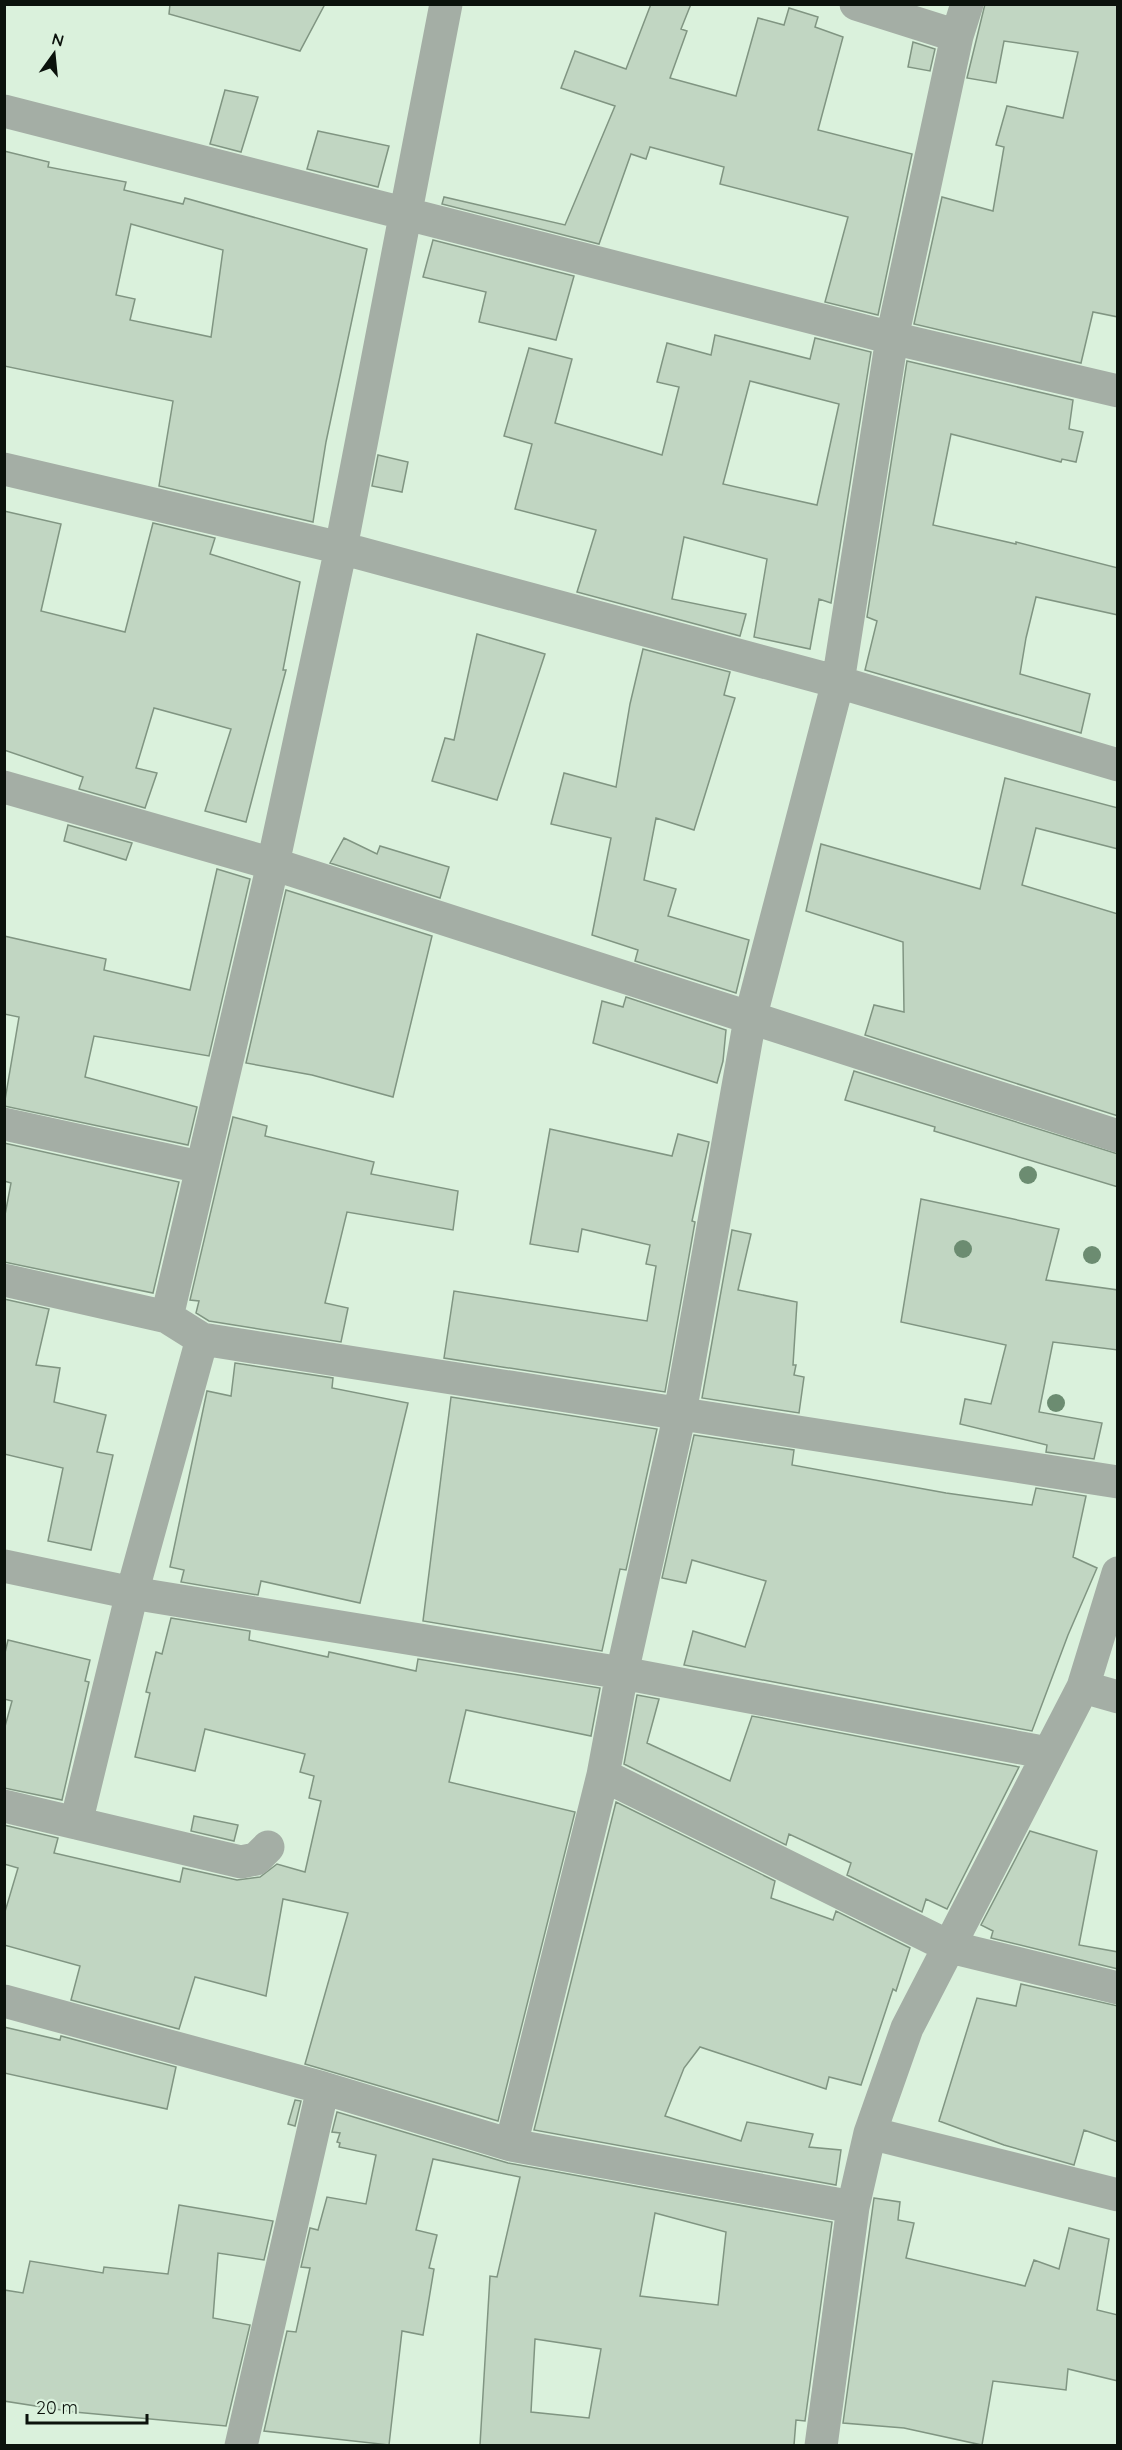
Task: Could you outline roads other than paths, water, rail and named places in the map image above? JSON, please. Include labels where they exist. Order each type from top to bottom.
[{"type":"street","points":[[167,1317],[200,1167],[273,864],[341,548],[446,4]]},
{"type":"street","points":[[856,4],[957,36]]},
{"type":"street","points":[[511,2145],[603,1775],[622,1673],[680,1413],[750,1019],[838,682],[892,338],[957,36],[967,4]]},
{"type":"street","points":[[4,111],[892,338],[1118,391]]},
{"type":"street","points":[[4,469],[341,548],[838,682],[1118,765]]},
{"type":"street","points":[[4,787],[273,864],[1118,1136]]},
{"type":"street","points":[[4,1124],[200,1167]]},
{"type":"street","points":[[4,1280],[167,1317],[202,1339],[1118,1482]]},
{"type":"street","points":[[76,1823],[132,1593],[202,1339]]},
{"type":"street","points":[[4,1566],[132,1593],[622,1673],[1048,1753]]},
{"type":"street","points":[[821,2445],[854,2207],[870,2133],[908,2028],[1083,1687],[1118,1573]]},
{"type":"street","points":[[1083,1687],[1118,1697]]},
{"type":"street","points":[[603,1775],[950,1947],[1118,1988]]},
{"type":"street","points":[[4,1806],[241,1863],[256,1859],[268,1847]]},
{"type":"street","points":[[4,2001],[323,2088],[511,2145],[854,2207]]},
{"type":"street","points":[[241,2445],[323,2088]]},
{"type":"street","points":[[870,2133],[1118,2195]]}]
